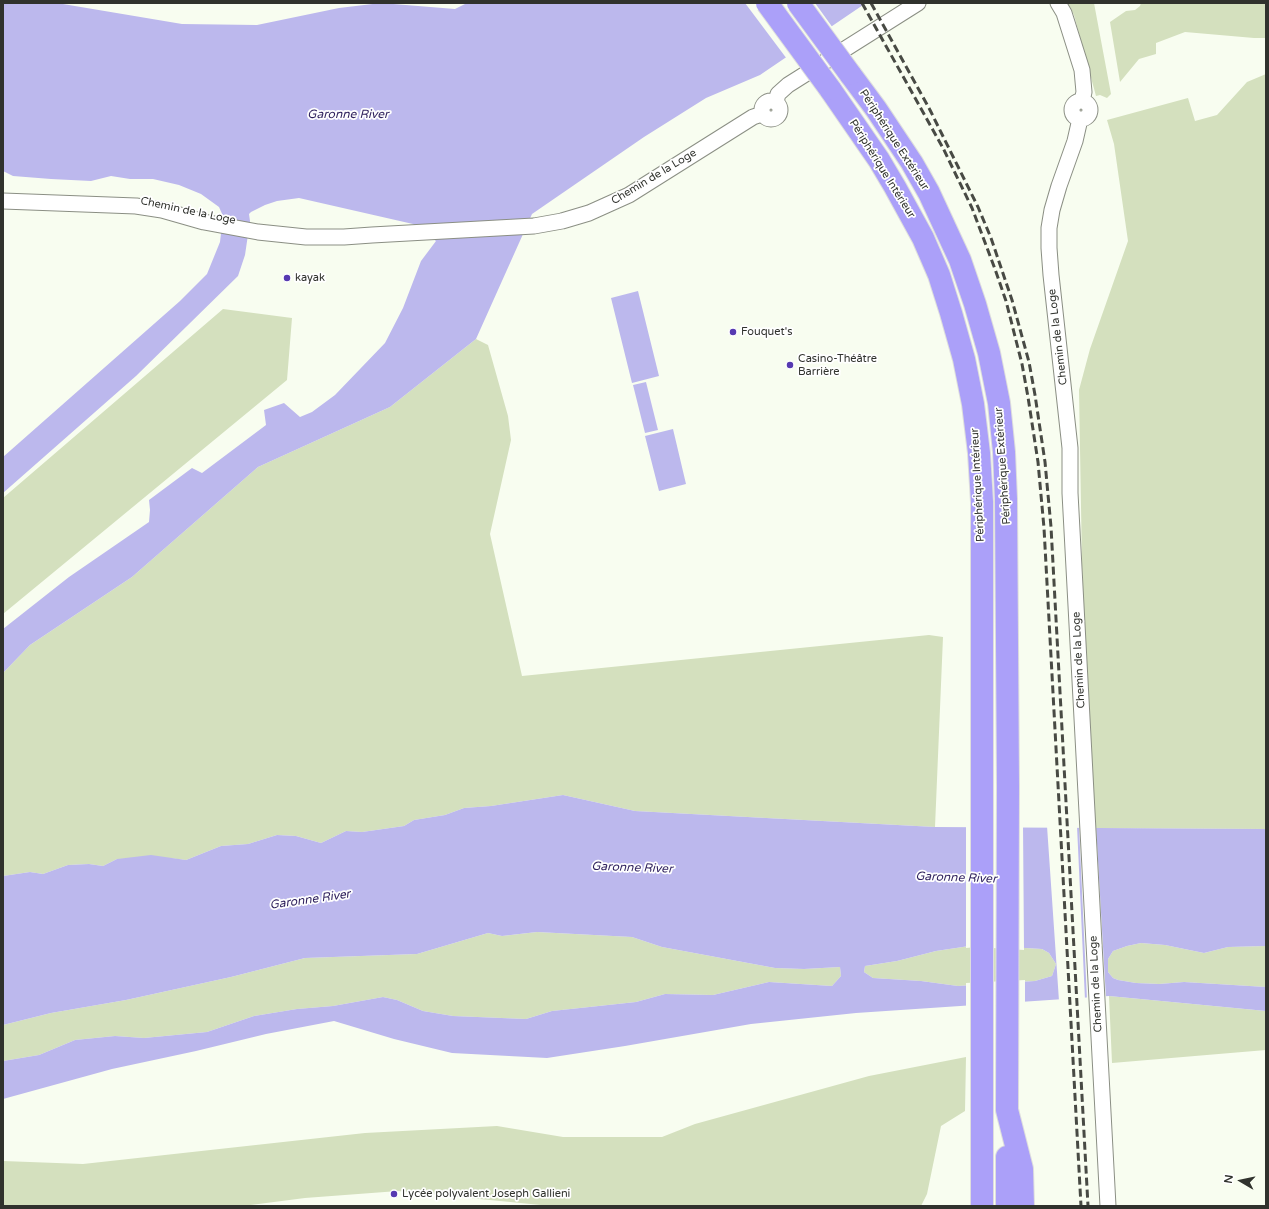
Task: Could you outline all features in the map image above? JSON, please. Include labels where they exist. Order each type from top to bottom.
[{"type":"highway","name":"Périphérique Intérieur","points":[[767,3],[830,88],[879,160],[911,215],[939,276],[964,359],[973,404],[979,453],[982,502],[981,1180]]},
{"type":"highway","name":"Périphérique Extérieur","points":[[798,3],[876,109],[912,162],[929,193],[960,260],[975,304],[992,367],[999,403],[1006,499],[1007,1110]]},
{"type":"highway","points":[[1007,1110],[1007,1206]]},
{"type":"highway","points":[[1007,1110],[1022,1169],[1023,1206]]},
{"type":"highway","points":[[977,1206],[981,1180]]},
{"type":"highway","points":[[981,1180],[982,1206]]},
{"type":"street","name":"Chemin de la Loge","points":[[3,201],[136,206],[306,237],[344,237],[372,234],[419,233],[534,226],[562,221],[589,214],[629,195],[753,117],[762,114],[768,119],[776,118],[780,110],[776,102],[778,94],[788,85],[918,3]]},
{"type":"street","name":"Chemin de la Loge","points":[[1058,3],[1064,13],[1082,70],[1084,92],[1082,101],[1088,104],[1090,111],[1087,117],[1080,119],[1076,141],[1055,198],[1049,228],[1051,275],[1070,448],[1070,493],[1108,1206]]},
{"type":"street","name":"Chemin de la Loge","points":[[3,193],[135,199],[160,203],[205,218]]},
{"type":"green space","points":[[1068,3],[1094,3],[1111,94],[1107,98],[1100,95],[1096,96],[1074,15]]},
{"type":"green space","points":[[1141,3],[1266,3],[1266,38],[1185,32],[1156,43],[1156,54],[1139,59],[1120,82],[1110,22],[1126,11],[1135,10]]},
{"type":"green space","points":[[1266,74],[1266,829],[1093,828],[1082,565],[1079,390],[1090,349],[1128,241],[1114,144],[1107,120],[1188,98],[1195,121],[1217,115],[1247,82]]},
{"type":"green space","points":[[223,309],[292,318],[287,380],[3,614],[3,498]]},
{"type":"green space","points":[[476,339],[488,345],[508,416],[511,440],[490,534],[522,676],[929,635],[943,637],[935,827],[635,811],[563,795],[491,806],[464,808],[445,815],[414,820],[404,826],[362,832],[346,831],[321,843],[296,836],[277,835],[248,844],[221,846],[186,860],[169,858],[117,859],[103,866],[89,864],[68,865],[43,874],[30,872],[3,876],[3,673],[30,645],[132,577],[258,467],[390,407]]},
{"type":"green space","points":[[537,932],[632,937],[662,947],[775,968],[804,969],[840,967],[841,976],[832,986],[769,982],[713,995],[665,994],[636,1002],[552,1011],[526,1019],[453,1016],[423,1011],[397,1000],[383,997],[333,1006],[297,1009],[254,1016],[207,1032],[144,1038],[115,1036],[75,1040],[39,1055],[3,1061],[3,1025],[51,1013],[126,1000],[231,977],[305,958],[417,954],[488,933],[502,936]]},
{"type":"green space","points":[[1141,943],[1165,945],[1204,953],[1228,947],[1266,946],[1266,987],[1184,982],[1159,984],[1136,983],[1113,978],[1108,972],[1108,959],[1113,951]]},
{"type":"green space","points":[[976,945],[1042,949],[1049,953],[1056,964],[1052,976],[1035,981],[958,986],[921,981],[873,978],[864,972],[865,966],[897,961],[936,951]]},
{"type":"green space","points":[[1109,996],[1266,1011],[1266,1050],[1112,1063]]},
{"type":"green space","points":[[966,1057],[965,1111],[941,1126],[927,1194],[921,1206],[551,1206],[398,1191],[305,1198],[243,1206],[3,1206],[3,1161],[83,1164],[365,1133],[497,1126],[563,1137],[662,1137],[695,1124],[869,1076]]},
{"type":"water","name":"Garonne River","points":[[3,3],[57,3],[182,24],[257,25],[339,8],[381,3],[455,9],[467,3],[866,3],[760,75],[706,98],[644,137],[532,214],[476,339],[390,407],[258,467],[132,577],[30,645],[3,673],[3,629],[69,577],[149,522],[149,500],[192,468],[202,473],[266,425],[264,410],[284,403],[300,417],[312,412],[335,395],[385,343],[403,308],[421,261],[436,241],[413,224],[299,198],[277,201],[251,212],[249,214],[250,221],[245,255],[238,276],[136,376],[3,493],[3,457],[180,301],[207,274],[220,242],[223,216],[219,207],[201,194],[179,185],[153,179],[130,179],[111,176],[91,181],[51,179],[13,176],[3,171]]},
{"type":"water","points":[[638,291],[659,376],[632,383],[611,298]]},
{"type":"water","points":[[646,382],[658,430],[645,433],[633,385]]},
{"type":"water","points":[[673,429],[686,484],[659,491],[645,436]]},
{"type":"water","name":"Garonne River","points":[[563,795],[635,811],[935,827],[1266,829],[1266,946],[1228,947],[1204,953],[1165,945],[1141,943],[1113,951],[1108,959],[1108,972],[1113,978],[1118,980],[1136,983],[1159,984],[1184,982],[1266,987],[1266,1011],[1109,996],[856,1013],[751,1024],[547,1058],[452,1053],[394,1039],[334,1021],[266,1034],[112,1069],[3,1099],[3,1061],[39,1055],[75,1040],[115,1036],[144,1038],[207,1032],[254,1016],[297,1009],[333,1006],[383,997],[397,1000],[423,1011],[453,1016],[526,1019],[552,1011],[636,1002],[665,994],[713,995],[769,982],[832,986],[841,976],[840,967],[804,969],[775,968],[662,947],[632,937],[537,932],[502,936],[488,933],[417,954],[305,958],[231,977],[126,1000],[51,1013],[3,1025],[3,876],[30,872],[43,874],[68,865],[89,864],[103,866],[117,859],[151,855],[186,860],[221,846],[248,844],[277,835],[296,836],[321,843],[346,831],[362,832],[404,826],[414,820],[445,815],[464,808],[491,806]],"holes":[[[976,945],[1042,949],[1049,953],[1056,964],[1052,976],[1035,981],[958,986],[921,981],[873,978],[864,972],[865,966],[897,961],[936,951]]]},
{"type":"pier","points":[[745,3],[815,3],[833,28],[787,59]]},
{"type":"pier","points":[[966,825],[1023,825],[1024,950],[977,947],[966,948]]},
{"type":"pier","points":[[1047,826],[1077,826],[1085,1000],[1059,1001]]},
{"type":"pier","points":[[1079,826],[1096,826],[1106,998],[1087,1000]]},
{"type":"pier","points":[[1025,980],[1025,1004],[966,1008],[966,983]]},
{"type":"railway","points":[[862,3],[943,148],[972,208],[1006,301],[1022,364],[1038,462],[1044,528],[1081,1206]]},
{"type":"railway","points":[[871,3],[930,110],[978,207],[991,238],[1012,300],[1029,362],[1035,395],[1045,462],[1051,527],[1088,1206]]},
{"type":"place","name":"kayak","points":[[287,278]]},
{"type":"place","name":"Fouquet's","points":[[733,332]]},
{"type":"place","name":"Casino-Théâtre Barrière","points":[[790,365]]},
{"type":"place","name":"Lycée polyvalent Joseph Gallieni","points":[[394,1194]]}]
